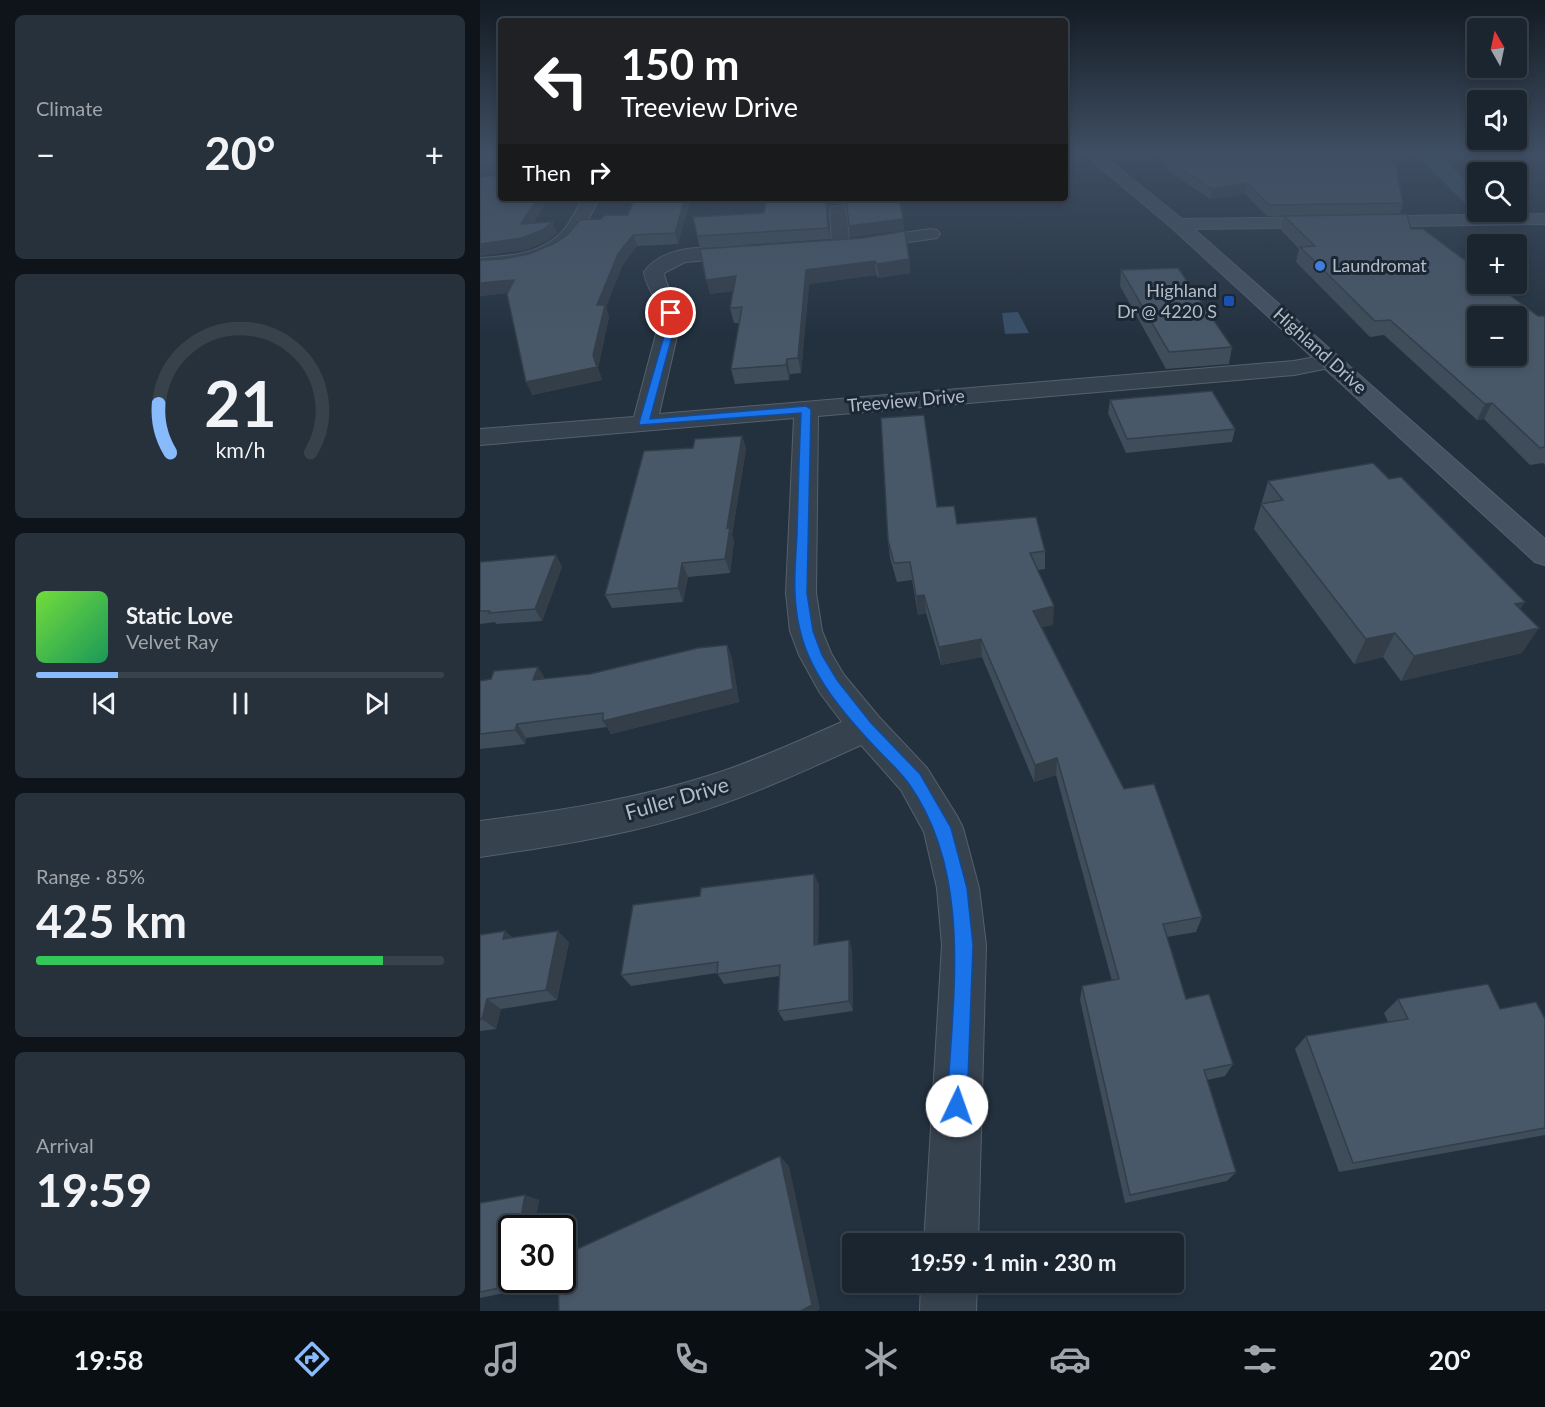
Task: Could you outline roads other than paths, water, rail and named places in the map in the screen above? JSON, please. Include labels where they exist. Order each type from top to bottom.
[{"type":"main road","name":"Highland Drive","points":[[1166,214],[1545,555]]},
{"type":"main road","points":[[1178,224],[1545,219]]},
{"type":"street","points":[[480,264],[528,260],[539,256],[570,235],[582,214]]},
{"type":"street","points":[[838,214],[841,246]]},
{"type":"street","points":[[817,248],[890,242],[931,234]]},
{"type":"street","points":[[644,423],[670,329],[669,303],[656,283],[654,272],[668,261],[696,255],[759,252]]},
{"type":"street","name":"Treeview Drive","points":[[480,437],[1294,368],[1331,361]]},
{"type":"street","points":[[806,409],[801,593],[806,631],[815,655],[832,684],[866,727],[914,779],[926,798],[943,828],[958,888],[964,945],[951,1233]]},
{"type":"street","name":"Fuller Drive","points":[[480,839],[547,830],[636,813],[714,791],[866,727]]},
{"type":"street","points":[[948,1311],[949,1293]]},
{"type":"water","points":[[1018,312],[1029,333],[1005,334],[1002,313]]},
{"type":"place","name":"Laundromat","points":[[1320,266]]},
{"type":"place","name":"Highland Dr @ 4220 S","points":[[1229,301]]}]
